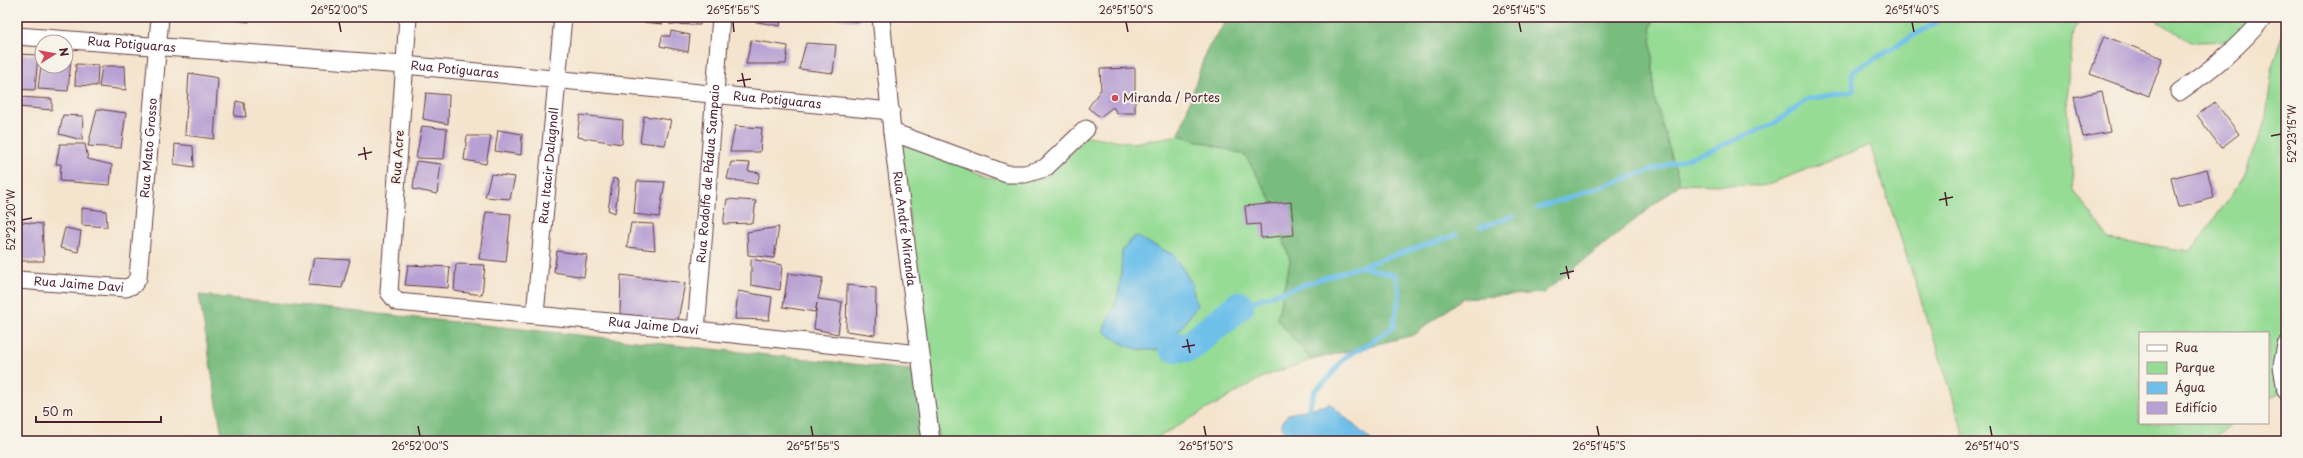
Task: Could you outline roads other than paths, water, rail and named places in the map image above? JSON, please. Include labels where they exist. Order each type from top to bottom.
[{"type":"street","name":"Rua Mato Grosso","points":[[138,278],[160,17]]},
{"type":"street","name":"Rua Acre","points":[[391,296],[389,292],[408,17]]},
{"type":"street","name":"Rua Itacir Dalagnoll","points":[[535,314],[563,17]]},
{"type":"street","name":"Rua Rodolfo de Pádua Sampaio","points":[[696,330],[721,17]]},
{"type":"street","name":"Rua André Miranda","points":[[881,17],[892,111],[892,132],[931,441]]},
{"type":"street","points":[[2179,92],[2213,69],[2242,44],[2264,17]]},
{"type":"street","name":"Rua Potiguaras","points":[[17,36],[157,48],[404,65],[892,111]]},
{"type":"street","points":[[892,132],[1006,174],[1025,174],[1044,168],[1086,129]]},
{"type":"street","name":"Rua Jaime Davi","points":[[17,280],[126,288],[133,284],[138,278]]},
{"type":"street","name":"Rua Jaime Davi","points":[[391,296],[397,302],[696,330],[919,354]]},
{"type":"street","points":[[2286,345],[2282,366],[2286,391]]},
{"type":"water","points":[[1135,236],[1174,255],[1191,282],[1197,306],[1170,343],[1173,347],[1153,350],[1136,349],[1128,346],[1104,331],[1115,305],[1118,292],[1122,251]]},
{"type":"water","points":[[1330,404],[1372,441],[1288,441],[1281,425],[1288,414]]},
{"type":"waterway","points":[[1537,208],[1706,152],[1773,124],[1808,99],[1854,91],[1852,72],[1945,17]]},
{"type":"waterway","points":[[1481,227],[1513,216]]},
{"type":"waterway","points":[[1239,306],[1456,235]]},
{"type":"waterway","points":[[1308,410],[1315,390],[1327,380],[1345,357],[1367,345],[1393,327],[1400,293],[1395,275],[1362,267]]},
{"type":"waterway","points":[[1173,347],[1189,347],[1239,306]]},
{"type":"place","name":"Miranda / Portes","points":[[1115,98]]}]
